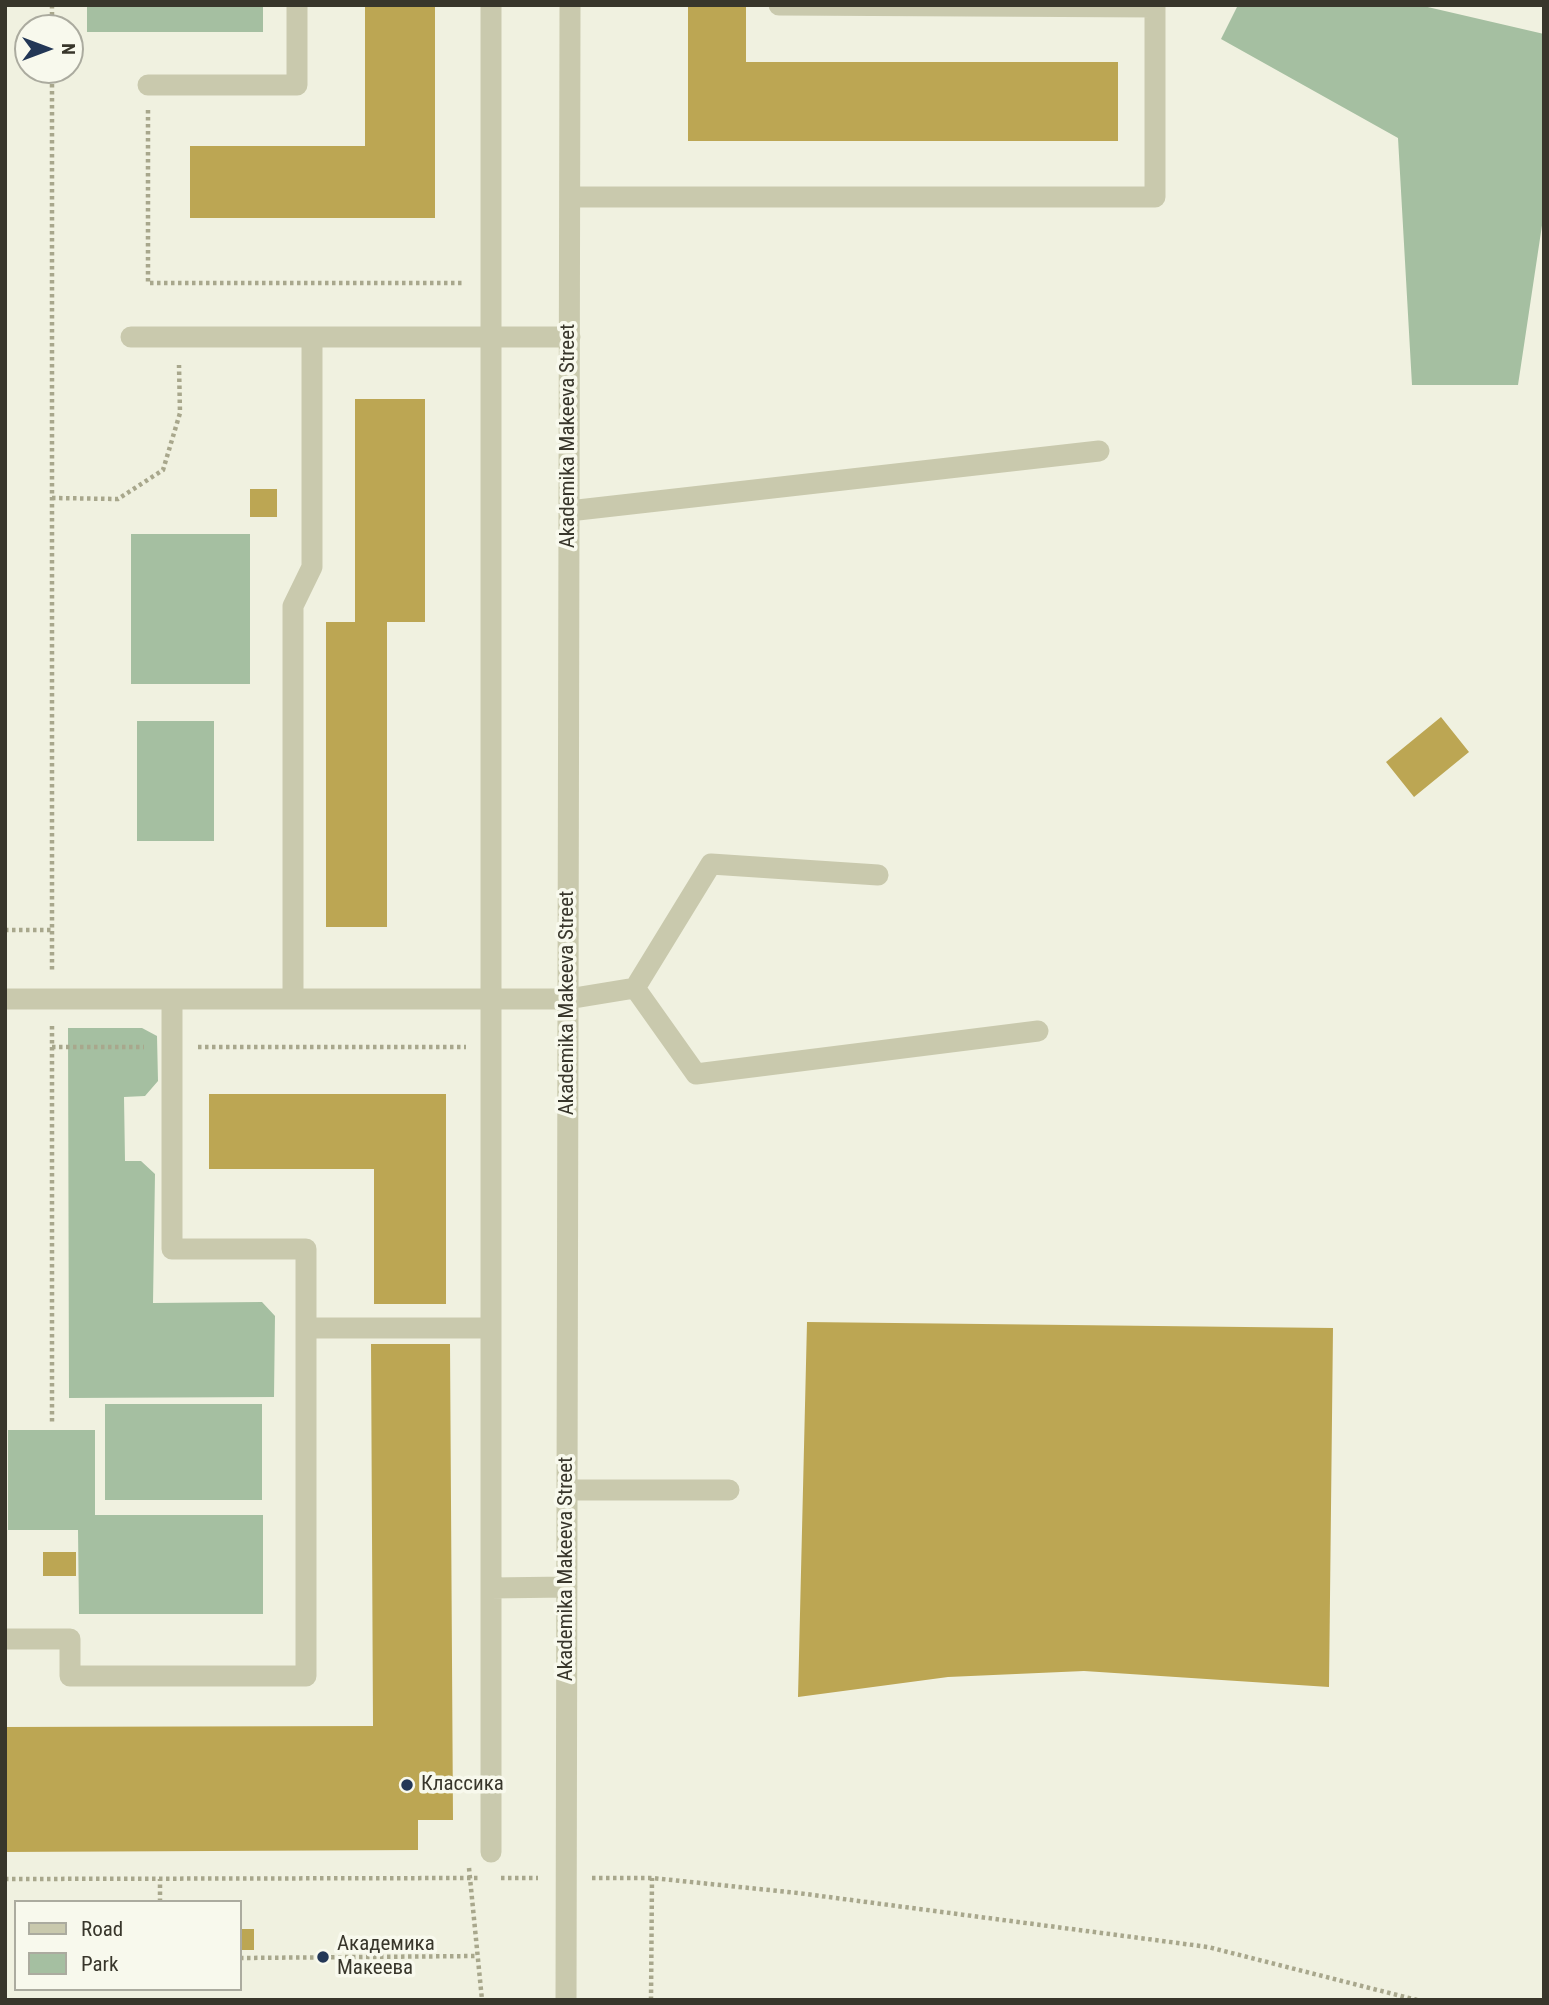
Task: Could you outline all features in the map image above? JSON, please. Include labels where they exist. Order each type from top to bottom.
[{"type":"street","points":[[148,85],[297,85],[297,5]]},
{"type":"street","points":[[491,5],[491,1852]]},
{"type":"street","name":"Akademika Makeeva Street","points":[[566,2000],[570,5]]},
{"type":"street","points":[[570,197],[1155,197],[1155,7],[779,5]]},
{"type":"street","points":[[131,337],[570,337]]},
{"type":"street","points":[[293,999],[293,606],[312,567],[312,337]]},
{"type":"street","points":[[569,511],[1099,451]]},
{"type":"street","points":[[5,999],[568,999],[635,988],[711,864],[878,875]]},
{"type":"street","points":[[635,988],[696,1074],[1038,1031]]},
{"type":"street","points":[[5,1639],[70,1639],[70,1676],[306,1676],[306,1249],[172,1249],[172,999]]},
{"type":"street","points":[[306,1328],[491,1328]]},
{"type":"street","points":[[567,1490],[729,1490]]},
{"type":"street","points":[[491,1588],[567,1587]]},
{"type":"path","points":[[52,84],[52,1424]]},
{"type":"path","points":[[148,85],[148,283],[491,283]]},
{"type":"path","points":[[52,498],[118,499],[163,470],[180,413],[179,337]]},
{"type":"path","points":[[5,930],[52,930]]},
{"type":"path","points":[[469,1878],[482,2000]]},
{"type":"path","points":[[5,1879],[483,1878]]},
{"type":"path","points":[[497,1878],[652,1878],[798,1893],[1208,1947],[1417,2000]]},
{"type":"path","points":[[651,2000],[652,1878]]},
{"type":"path","points":[[160,1879],[160,1900]]},
{"type":"path","points":[[242,1958],[477,1956]]},
{"type":"green space","points":[[87,5],[263,5],[263,32],[87,32]]},
{"type":"green space","points":[[1238,5],[1419,5],[1544,34],[1544,212],[1518,385],[1412,385],[1398,138],[1221,39]]},
{"type":"green space","points":[[131,534],[250,534],[250,684],[131,684]]},
{"type":"green space","points":[[137,721],[214,721],[214,841],[137,841]]},
{"type":"green space","points":[[68,1028],[142,1028],[157,1036],[158,1081],[145,1096],[124,1097],[125,1161],[141,1161],[155,1174],[153,1303],[262,1302],[275,1316],[274,1397],[69,1398]]},
{"type":"green space","points":[[105,1404],[262,1404],[262,1500],[105,1500]]},
{"type":"green space","points":[[8,1430],[95,1430],[95,1515],[263,1515],[263,1614],[79,1614],[78,1530],[8,1530]]},
{"type":"building","points":[[688,5],[746,5],[746,62],[1118,62],[1118,141],[688,141]]},
{"type":"building","points":[[365,7],[435,7],[435,218],[190,218],[190,146],[365,146]]},
{"type":"building","points":[[355,399],[425,399],[425,622],[387,622],[387,927],[326,927],[326,622],[355,622]]},
{"type":"building","points":[[250,489],[277,489],[277,517],[250,517]]},
{"type":"building","points":[[1441,717],[1469,752],[1414,797],[1386,762]]},
{"type":"building","points":[[209,1094],[446,1094],[446,1304],[374,1304],[374,1169],[209,1169]]},
{"type":"building","points":[[807,1322],[1333,1328],[1329,1687],[1084,1671],[948,1677],[798,1697]]},
{"type":"building","points":[[371,1344],[450,1344],[453,1820],[418,1820],[418,1850],[5,1852],[5,1727],[373,1726]]},
{"type":"building","points":[[43,1552],[76,1552],[76,1576],[43,1576]]},
{"type":"building","points":[[242,1929],[254,1929],[254,1950],[242,1950]]},
{"type":"place","name":"Классика","points":[[407,1785]]},
{"type":"place","name":"Академика Макеева","points":[[323,1957]]}]
